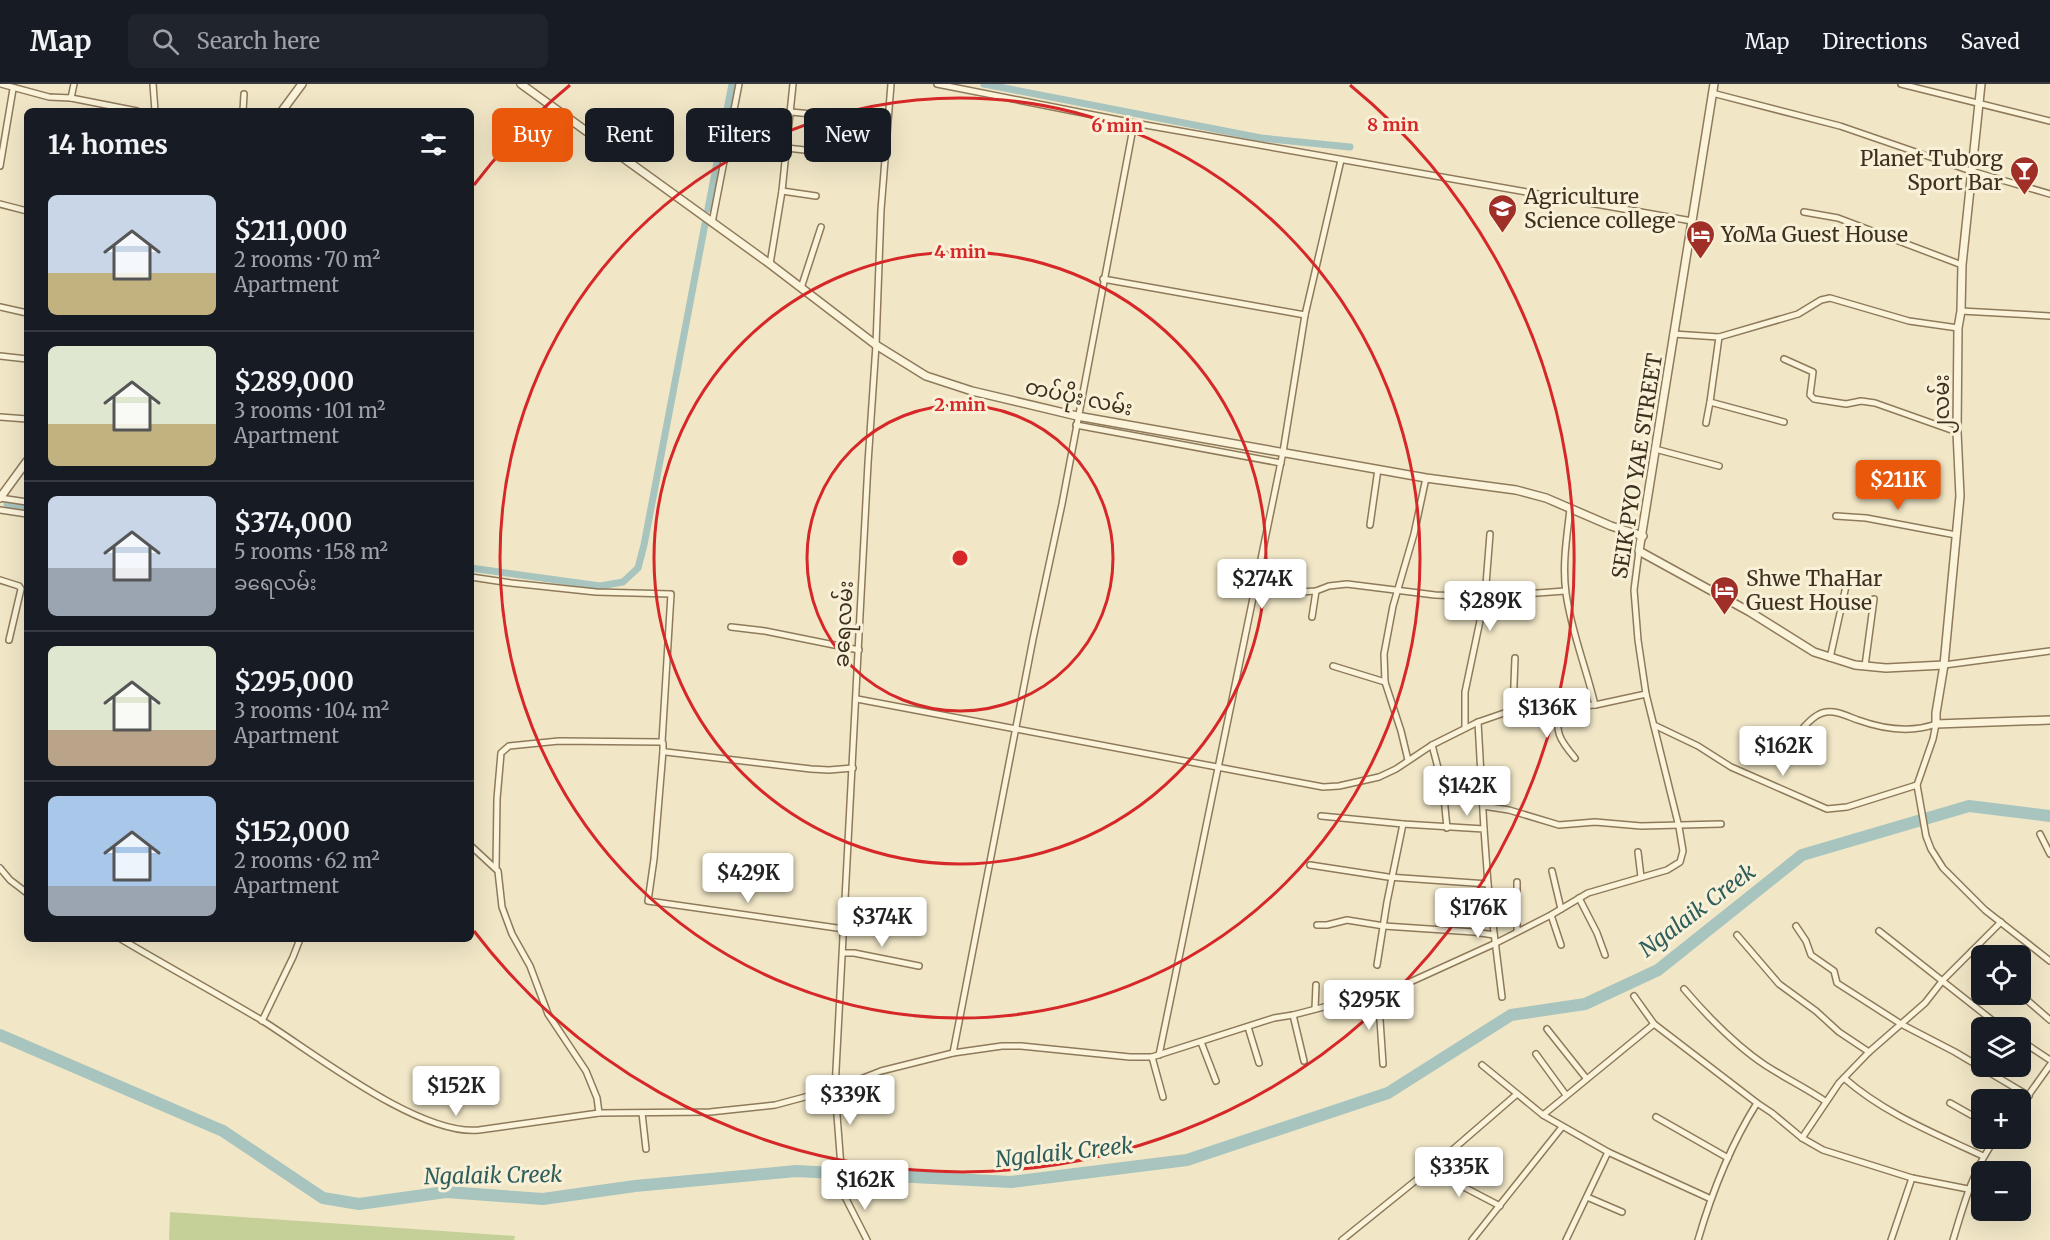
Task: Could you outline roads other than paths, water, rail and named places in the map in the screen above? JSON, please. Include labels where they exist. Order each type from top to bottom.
[{"type":"street","points":[[1,84],[49,97],[71,98],[122,108]]},
{"type":"street","points":[[71,98],[74,84]]},
{"type":"street","points":[[153,84],[155,108]]},
{"type":"street","points":[[284,108],[302,84]]},
{"type":"street","name":"တပ်ပိုး လမ်း","points":[[521,84],[770,264],[876,345],[926,376],[946,384],[1077,416],[1426,478],[1516,490],[1546,498],[1611,526],[1642,536]]},
{"type":"street","points":[[712,223],[739,84]]},
{"type":"street","points":[[791,108],[793,84]]},
{"type":"street","name":"ခရေလမ်း","points":[[867,1240],[843,1193],[835,1089],[876,345],[880,210],[891,84]]},
{"type":"street","points":[[937,84],[1134,123],[1692,221]]},
{"type":"street","name":"SEIK PYO YAE STREET","points":[[1641,877],[1675,867],[1680,862],[1683,851],[1646,694],[1634,590],[1714,84]]},
{"type":"street","points":[[1902,84],[2050,121]]},
{"type":"street","name":"၂လမ်း","points":[[1936,724],[1960,496],[1957,432],[1958,328],[1961,311],[1962,265],[1981,84]]},
{"type":"street","points":[[0,166],[13,89]]},
{"type":"street","points":[[1712,93],[1840,126],[1971,171],[2050,194]]},
{"type":"street","points":[[243,108],[244,94]]},
{"type":"street","points":[[953,1053],[1134,123]]},
{"type":"street","points":[[1159,1055],[1281,463],[1305,315],[1341,160]]},
{"type":"street","points":[[770,264],[785,162]]},
{"type":"street","points":[[782,191],[816,195]]},
{"type":"street","points":[[0,204],[24,211]]},
{"type":"street","points":[[1804,212],[1838,218],[1962,265]]},
{"type":"street","points":[[801,288],[821,227]]},
{"type":"street","points":[[1103,279],[1305,315]]},
{"type":"street","points":[[1673,334],[1719,337],[1798,314],[1821,300],[1830,298],[1909,321],[1958,328]]},
{"type":"street","points":[[0,307],[24,312]]},
{"type":"street","points":[[1961,311],[2050,316]]},
{"type":"street","points":[[1706,423],[1719,337]]},
{"type":"street","points":[[0,356],[24,359]]},
{"type":"street","points":[[1784,360],[1813,372],[1810,395],[1814,399],[1846,404],[1861,401],[1875,403],[1957,432]]},
{"type":"street","points":[[1710,402],[1784,422]]},
{"type":"street","points":[[0,417],[24,419]]},
{"type":"street","points":[[1076,425],[1281,463]]},
{"type":"street","points":[[1655,449],[1719,466]]},
{"type":"street","points":[[24,465],[0,498],[24,501]]},
{"type":"street","points":[[1370,525],[1378,469]]},
{"type":"street","points":[[1408,760],[1401,731],[1384,682],[1384,654],[1393,606],[1414,534],[1426,478]]},
{"type":"street","points":[[1570,509],[1565,550],[1565,591],[1575,641],[1587,673],[1594,705]]},
{"type":"street","points":[[0,510],[24,514]]},
{"type":"street","points":[[1836,516],[1866,518],[1956,535]]},
{"type":"street","points":[[1465,728],[1465,692],[1485,597],[1490,534]]},
{"type":"street","points":[[1639,551],[1750,612],[1814,652],[1830,658],[1886,668],[1944,665],[2050,651]]},
{"type":"street","points":[[474,576],[596,592],[671,594],[663,751],[654,860],[648,901],[844,929]]},
{"type":"street","points":[[1830,658],[1848,577]]},
{"type":"street","points":[[0,580],[19,586],[21,589],[9,640]]},
{"type":"street","points":[[1256,580],[1299,592],[1316,591],[1329,586],[1347,584],[1435,595],[1485,597],[1565,591]]},
{"type":"street","points":[[1312,617],[1316,591]]},
{"type":"street","points":[[1865,666],[1874,599]]},
{"type":"street","points":[[731,627],[765,631],[859,650]]},
{"type":"street","points":[[1513,710],[1515,658]]},
{"type":"street","points":[[1333,666],[1384,682]]},
{"type":"street","points":[[857,699],[1219,768],[1314,785],[1339,786],[1379,777],[1465,728],[1513,710],[1594,705],[1646,694]]},
{"type":"street","points":[[1558,707],[1557,733],[1575,758]]},
{"type":"street","points":[[1790,747],[1810,722],[1825,712],[1878,727],[1911,729],[1936,724],[2050,720]]},
{"type":"street","points":[[1478,722],[1488,884],[1502,997]]},
{"type":"street","points":[[1936,724],[1917,787],[1926,836],[1931,849],[1943,868],[1986,910],[2050,961]]},
{"type":"street","points":[[1654,725],[1698,746],[1731,767],[1827,809],[1847,807],[1917,787]]},
{"type":"street","points":[[496,868],[501,753],[506,748],[559,741],[662,742]]},
{"type":"street","points":[[1432,745],[1443,787],[1447,828]]},
{"type":"street","points":[[663,751],[810,769],[852,768]]},
{"type":"street","points":[[1483,806],[1509,810],[1558,825],[1595,822],[1679,827],[1721,824]]},
{"type":"street","points":[[1321,816],[1447,828],[1484,829]]},
{"type":"street","points":[[1377,965],[1403,824]]},
{"type":"street","points":[[2040,834],[2050,854]]},
{"type":"street","points":[[474,849],[496,868],[499,874],[502,907],[512,934],[530,966],[548,1014],[586,1071],[597,1098],[599,1113]]},
{"type":"street","points":[[126,942],[262,1021],[362,1086],[447,1127],[470,1131],[599,1113],[710,1112],[775,1105],[835,1089],[881,1071],[953,1053],[993,1047],[1021,1046],[1130,1057],[1152,1057],[1274,1018],[1397,988],[1496,943],[1579,898],[1604,887],[1641,877],[1638,852]]},
{"type":"street","points":[[1310,865],[1392,876],[1488,884]]},
{"type":"street","points":[[0,868],[10,880],[24,891]]},
{"type":"street","points":[[1552,871],[1561,909]]},
{"type":"street","points":[[1517,882],[1517,931]]},
{"type":"street","points":[[1579,898],[1605,955]]},
{"type":"street","points":[[1551,915],[1561,945]]},
{"type":"street","points":[[1317,925],[1347,920],[1384,926],[1494,935]]},
{"type":"street","points":[[1978,945],[2001,922]]},
{"type":"street","points":[[1796,926],[1806,941],[1811,955],[1834,971],[1837,983],[1901,1024],[1955,1052],[2017,1089]]},
{"type":"street","points":[[1880,931],[1988,1017]]},
{"type":"street","points":[[1737,935],[1779,984],[1839,1032],[1869,1052]]},
{"type":"street","points":[[262,1021],[299,942]]},
{"type":"street","points":[[1802,1138],[1825,1101],[1844,1078],[1869,1052],[1925,1003],[1943,980],[1971,952]]},
{"type":"street","points":[[843,953],[854,953],[919,966]]},
{"type":"street","points":[[1315,1009],[1316,985]]},
{"type":"street","points":[[1684,989],[1706,1015],[1750,1053],[1825,1101]]},
{"type":"street","points":[[1372,994],[1380,1020],[1383,1064]]},
{"type":"street","points":[[1634,996],[1654,1024],[1802,1138],[1823,1149],[1912,1178],[1968,1189]]},
{"type":"street","points":[[2031,1004],[2050,1020]]},
{"type":"street","points":[[1293,1015],[1304,1061]]},
{"type":"street","points":[[1543,1115],[1654,1024]]},
{"type":"street","points":[[1248,1027],[1259,1063]]},
{"type":"street","points":[[1547,1029],[1586,1078]]},
{"type":"street","points":[[1201,1042],[1216,1081]]},
{"type":"street","points":[[2031,1047],[2050,1060]]},
{"type":"street","points":[[1536,1054],[1566,1095]]},
{"type":"street","points":[[1152,1057],[1163,1097]]},
{"type":"street","points":[[1482,1065],[1543,1115],[1562,1127],[1608,1152],[1710,1199]]},
{"type":"street","points":[[2031,1093],[2050,1065]]},
{"type":"street","points":[[1844,1078],[1863,1095],[1901,1118],[1983,1156]]},
{"type":"street","points":[[1342,1240],[1435,1165],[1517,1094]]},
{"type":"street","points":[[1698,1240],[1710,1199],[1728,1158],[1757,1103]]},
{"type":"street","points":[[1950,1103],[1971,1115]]},
{"type":"street","points":[[642,1113],[646,1149]]},
{"type":"street","points":[[1656,1117],[1728,1158]]},
{"type":"street","points":[[1476,1239],[1562,1127]]},
{"type":"street","points":[[1953,1240],[1968,1189],[1988,1149]]},
{"type":"street","points":[[1566,1240],[1608,1152]]},
{"type":"street","points":[[1435,1165],[1458,1184],[1500,1206]]},
{"type":"street","points":[[1890,1240],[1912,1178]]},
{"type":"street","points":[[1587,1197],[1622,1212]]},
{"type":"waterway","points":[[708,209],[732,84]]},
{"type":"waterway","points":[[984,84],[1261,138],[1350,147]]},
{"type":"waterway","points":[[474,568],[600,586],[623,582],[638,568],[705,224]]},
{"type":"waterway","points":[[7,504],[24,507]]},
{"type":"waterway","name":"Ngalaik Creek","points":[[0,1035],[223,1131],[323,1198],[359,1204],[446,1192],[543,1199],[635,1186],[796,1171],[1011,1182],[1187,1160],[1388,1093],[1511,1015],[1585,1004],[1658,970],[1802,855],[1969,806],[2050,816]]},
{"type":"place","name":"Planet Tuborg Sport Bar","points":[[2024,196]]},
{"type":"place","name":"Agriculture Science college","points":[[1503,234]]},
{"type":"place","name":"YoMa Guest House","points":[[1700,260]]},
{"type":"place","name":"Shwe ThaHar Guest House","points":[[1725,616]]}]
